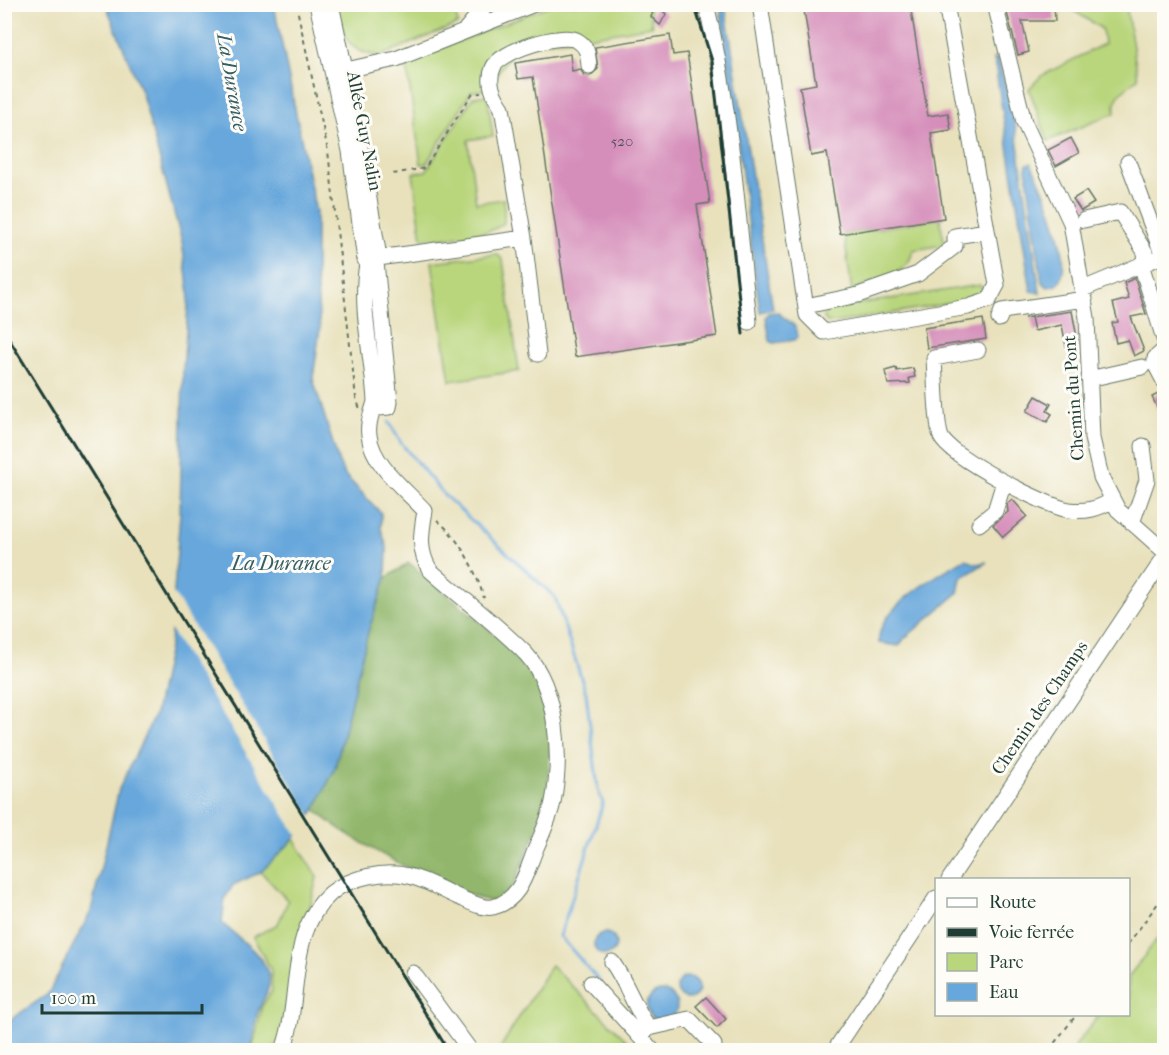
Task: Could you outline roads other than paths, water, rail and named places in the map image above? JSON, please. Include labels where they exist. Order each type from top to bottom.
[{"type":"street","name":"Allée Guy Nalin","points":[[317,4],[340,71]]},
{"type":"street","name":"Allée Guy Nalin","points":[[283,1050],[292,1029],[297,967],[304,937],[313,917],[331,893],[361,878],[379,875],[408,876],[489,908],[503,904],[519,891],[553,803],[556,742],[544,684],[527,656],[430,570],[422,558],[425,511],[382,465],[369,427],[375,402],[365,279],[374,262],[365,261],[331,4]]},
{"type":"street","points":[[464,32],[487,4]]},
{"type":"street","points":[[340,71],[396,59],[534,4]]},
{"type":"street","points":[[706,4],[718,54],[730,139],[749,322]]},
{"type":"street","points":[[760,4],[807,315],[824,332],[968,307],[988,300],[997,285],[946,4]]},
{"type":"street","name":"Chemin du Pont","points":[[995,4],[1024,122],[1071,223],[1084,294],[1092,438],[1101,477],[1118,510],[1164,551]]},
{"type":"street","points":[[538,354],[524,238],[502,108],[492,92],[491,77],[496,63],[526,48],[563,37],[577,40],[587,52],[590,66]]},
{"type":"street","points":[[999,319],[1002,311],[1084,294],[1144,263],[1164,256],[1128,162]]},
{"type":"street","points":[[1084,220],[1120,213],[1145,252],[1144,263],[1164,339]]},
{"type":"street","points":[[806,306],[858,296],[918,274],[955,246],[955,236],[987,231]]},
{"type":"street","points":[[374,262],[524,238]]},
{"type":"street","points":[[1164,350],[1155,358],[1155,364],[1164,381]]},
{"type":"street","points":[[978,351],[934,358],[941,437],[954,452],[1004,482],[1067,510],[1097,509],[1113,500]]},
{"type":"street","points":[[1089,379],[1142,367]]},
{"type":"street","points":[[1132,523],[1147,480],[1143,446]]},
{"type":"street","points":[[979,524],[995,511],[1004,482]]},
{"type":"street","name":"Chemin des Champs","points":[[950,878],[1164,551]]},
{"type":"street","points":[[835,1050],[935,900]]},
{"type":"street","points":[[612,962],[626,981],[652,1050]]},
{"type":"street","points":[[413,973],[470,1050]]},
{"type":"street","points":[[591,983],[644,1032]]},
{"type":"street","points":[[644,1032],[689,1019],[714,1046]]},
{"type":"water","name":"La Durance","points":[[106,5],[274,5],[316,212],[316,275],[320,329],[313,379],[339,463],[345,475],[381,513],[381,529],[387,547],[386,578],[368,632],[335,768],[315,809],[294,839],[261,872],[233,885],[225,898],[222,923],[259,957],[269,976],[268,991],[257,1014],[251,1050],[5,1050],[4,1024],[48,994],[91,911],[119,789],[155,714],[170,643],[180,513],[183,369],[189,293],[182,242],[142,94]]},
{"type":"water","points":[[720,5],[725,5],[773,309],[760,312]]},
{"type":"water","points":[[994,58],[998,59],[1015,124],[1040,293],[1031,291]]},
{"type":"water","points":[[1031,163],[1050,206],[1061,243],[1062,275],[1057,285],[1048,287],[1042,282],[1026,169],[1027,164]]},
{"type":"water","points":[[777,312],[796,327],[798,336],[795,340],[774,343],[770,341],[766,317],[769,313]]},
{"type":"water","points":[[965,559],[976,564],[987,562],[961,578],[958,593],[904,639],[899,646],[879,643],[880,630],[898,605],[925,583]]},
{"type":"water","points":[[605,933],[613,936],[616,944],[613,952],[605,955],[597,952],[594,944],[597,936]]},
{"type":"water","points":[[688,977],[696,980],[699,988],[696,996],[688,999],[680,996],[677,988],[680,980]]},
{"type":"water","points":[[662,991],[668,992],[676,1000],[676,1012],[668,1020],[662,1021],[656,1020],[648,1012],[647,1006],[648,1000],[656,992]]},
{"type":"waterway","points":[[389,422],[401,443],[444,495],[555,597],[586,693],[598,790],[603,803],[560,936],[599,981]]},
{"type":"railway","points":[[694,4],[712,61],[743,334]]},
{"type":"railway","points":[[1163,4],[1164,11]]},
{"type":"railway","points":[[4,331],[448,1050]]}]
